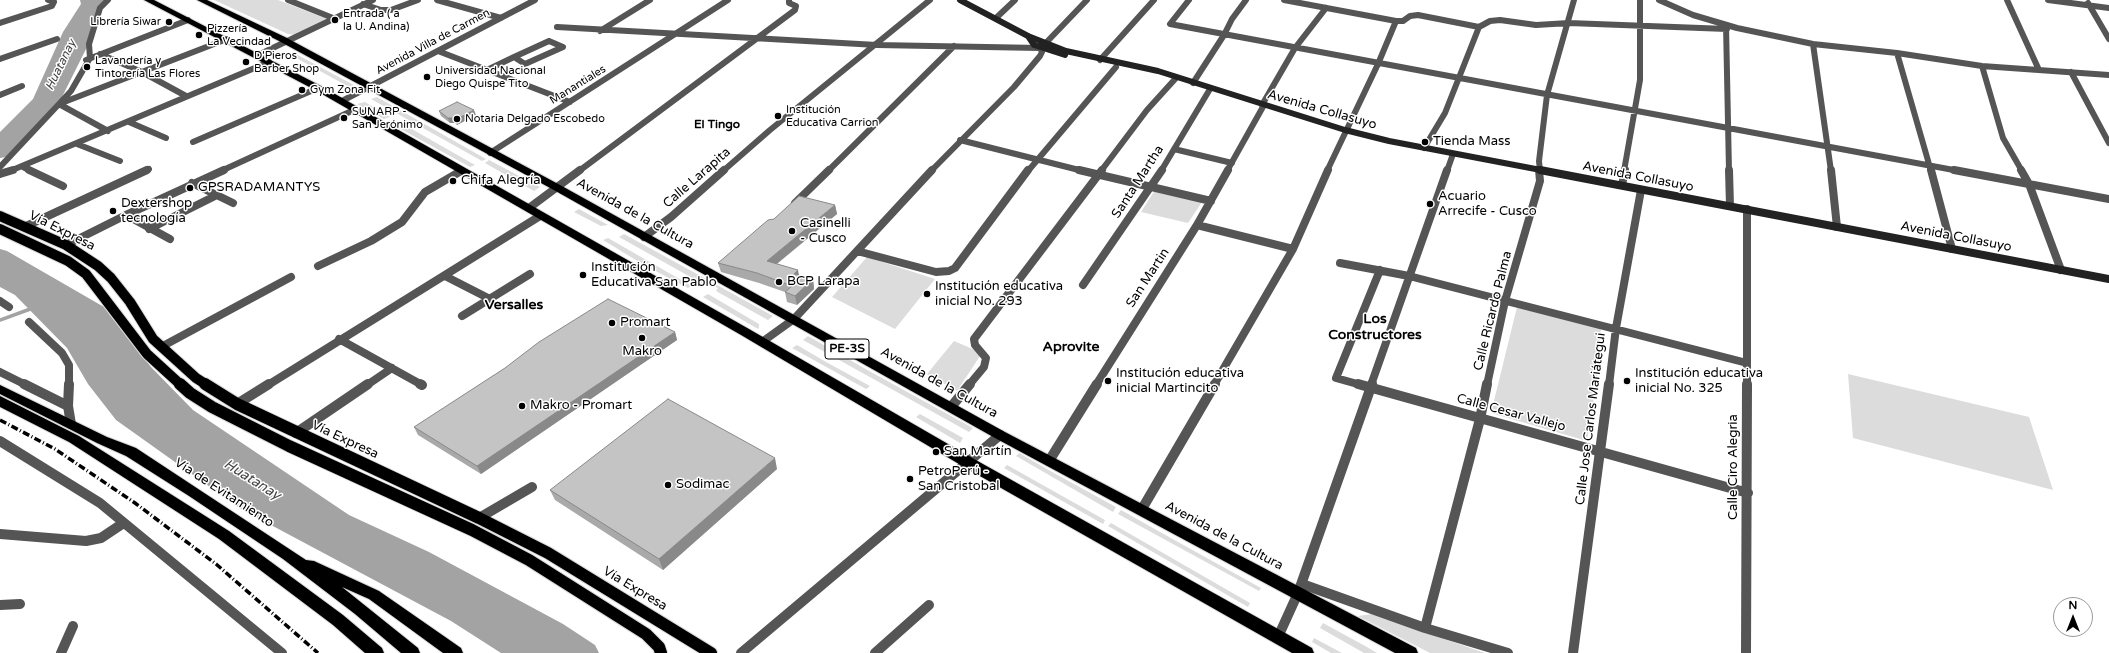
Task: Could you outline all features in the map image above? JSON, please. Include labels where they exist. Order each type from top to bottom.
[{"type":"highway","name":"PE-3S","points":[[148,0],[227,39],[256,56],[342,101],[529,208],[540,216],[762,342],[969,463],[1306,653]]},
{"type":"highway","name":"Avenida de la Cultura","points":[[202,0],[286,42],[490,153],[556,187],[1000,435],[1142,509],[1300,588],[1410,653]]},
{"type":"highway","name":"Vía de Evitamiento","points":[[0,389],[130,452],[288,555],[360,609],[412,653]]},
{"type":"highway","points":[[0,401],[74,439],[224,535],[338,620],[376,653]]},
{"type":"highway","points":[[288,555],[374,595],[455,653]]},
{"type":"main road","name":"Vía Expresa","points":[[0,216],[66,245],[88,258],[111,278],[161,347],[196,378],[237,404],[480,518],[548,553],[711,653]]},
{"type":"main road","name":"Vía Expresa","points":[[0,229],[48,250],[68,261],[86,274],[99,289],[147,354],[190,393],[212,407],[289,446],[472,530],[529,560],[646,634],[656,643],[661,653]]},
{"type":"street","points":[[0,23],[52,6],[54,2],[48,0]]},
{"type":"street","points":[[0,167],[71,91],[90,58],[89,44],[100,8],[108,0]]},
{"type":"street","points":[[288,0],[333,18]]},
{"type":"street","points":[[256,56],[372,0]]},
{"type":"street","points":[[363,4],[381,10],[391,10],[418,0]]},
{"type":"street","points":[[436,0],[501,18]]},
{"type":"street","name":"Avenida Villa de Carmen","points":[[342,101],[438,52],[534,0]]},
{"type":"street","points":[[600,31],[650,0]]},
{"type":"street","name":"Manantiales","points":[[490,153],[678,34],[728,0]]},
{"type":"street","points":[[529,208],[795,10],[796,6],[789,3],[788,0]]},
{"type":"street","name":"Calle Larapita","points":[[644,237],[671,217],[773,127],[788,117],[930,0]]},
{"type":"street","points":[[762,342],[794,319],[960,140],[1014,87],[1040,56],[1042,52],[1040,48],[1032,43],[1028,36],[960,0]]},
{"type":"street","points":[[996,18],[1015,0]]},
{"type":"street","points":[[1040,48],[1087,0]]},
{"type":"street","points":[[1100,60],[1154,0]]},
{"type":"street","points":[[1189,0],[1170,24],[1634,112],[1729,128],[1829,148],[2109,199]]},
{"type":"street","points":[[1193,83],[1224,35],[1232,19],[1246,0]]},
{"type":"street","points":[[1284,0],[1396,21],[1403,21],[1410,16],[1418,15],[1479,27],[1495,20],[1536,25],[1569,23],[1727,27]]},
{"type":"street","name":"Calle Ricardo Palma","points":[[1425,628],[1480,419],[1505,301],[1540,181],[1539,161],[1547,95],[1569,23],[1574,0]]},
{"type":"street","points":[[1622,185],[1640,80],[1640,0]]},
{"type":"street","points":[[1659,0],[1693,15],[1727,27],[1813,44],[1897,53],[1982,66],[2109,75]]},
{"type":"street","points":[[2007,0],[2039,70]]},
{"type":"street","points":[[2048,0],[2087,3],[2109,8]]},
{"type":"street","points":[[2087,3],[2109,39]]},
{"type":"street","name":"San Martin","points":[[1049,461],[1197,225],[1295,48],[1326,8]]},
{"type":"street","points":[[82,62],[188,20]]},
{"type":"street","points":[[1142,509],[1293,249],[1345,130],[1378,64],[1396,21]]},
{"type":"street","points":[[557,27],[600,31],[758,37],[877,45],[1040,48]]},
{"type":"street","points":[[1424,148],[1445,113],[1460,79],[1479,27]]},
{"type":"street","points":[[1727,27],[1730,206]]},
{"type":"street","name":"Avenida Collasuyo","points":[[1028,36],[1054,46],[1109,63],[1116,67],[1168,75]]},
{"type":"street","points":[[0,59],[57,39]]},
{"type":"street","points":[[60,104],[227,39]]},
{"type":"street","points":[[487,70],[514,57],[549,41],[563,47],[525,64],[514,57]]},
{"type":"street","points":[[1813,44],[1829,148],[1837,227]]},
{"type":"street","points":[[789,208],[874,128],[954,46]]},
{"type":"street","name":"Avenida Collasuyo","points":[[1040,48],[1168,75],[1345,130],[1424,148],[2109,279]]},
{"type":"street","points":[[438,52],[570,102]]},
{"type":"street","points":[[1897,53],[1952,249]]},
{"type":"street","points":[[100,54],[142,72],[186,96]]},
{"type":"street","points":[[0,174],[22,167],[269,62]]},
{"type":"street","points":[[1982,66],[2003,138],[2029,184],[2061,270]]},
{"type":"street","points":[[857,251],[936,272],[949,271],[955,268],[1036,160],[1116,67]]},
{"type":"street","points":[[2071,72],[2109,142]]},
{"type":"street","points":[[951,407],[984,366],[986,358],[975,345],[974,339],[1100,174],[1146,110],[1176,78]]},
{"type":"street","points":[[0,95],[22,86]]},
{"type":"street","points":[[193,142],[318,88]]},
{"type":"street","name":"Santa Martha","points":[[1083,285],[1152,186],[1210,89]]},
{"type":"street","points":[[60,104],[108,131]]},
{"type":"street","points":[[66,245],[192,183],[356,110]]},
{"type":"street","points":[[129,122],[166,138]]},
{"type":"street","points":[[960,140],[1036,160],[1211,201]]},
{"type":"street","points":[[77,144],[120,161]]},
{"type":"street","points":[[1174,149],[1232,163]]},
{"type":"street","points":[[1278,637],[1300,588],[1453,154]]},
{"type":"street","points":[[22,167],[63,186]]},
{"type":"street","points":[[24,227],[149,170]]},
{"type":"street","points":[[318,266],[370,241],[402,222],[425,192],[461,170]]},
{"type":"street","points":[[192,183],[233,203]]},
{"type":"street","name":"Calle Jose Carlos Mariátegui","points":[[1573,653],[1601,451],[1616,328],[1641,190]]},
{"type":"street","points":[[149,229],[217,195]]},
{"type":"street","name":"Calle Ciro Alegria","points":[[1746,653],[1748,493],[1747,209]]},
{"type":"street","points":[[126,215],[149,229],[170,239]]},
{"type":"street","points":[[237,404],[339,339],[445,276],[540,216]]},
{"type":"street","points":[[1197,225],[1293,249]]},
{"type":"street","points":[[1340,263],[1409,276],[1616,328],[1747,364]]},
{"type":"street","name":"Calle Cesar Vallejo","points":[[1380,270],[1336,378],[1748,493]]},
{"type":"street","points":[[462,316],[530,274]]},
{"type":"street","points":[[445,276],[490,299]]},
{"type":"street","points":[[161,347],[291,277]]},
{"type":"street","points":[[0,301],[9,307]]},
{"type":"street","points":[[29,322],[62,353],[68,364],[68,406],[71,424]]},
{"type":"street","points":[[339,339],[422,385]]},
{"type":"street","points":[[296,433],[392,368]]},
{"type":"street","points":[[0,372],[68,406]]},
{"type":"street","points":[[741,653],[969,463],[1000,435]]},
{"type":"street","points":[[0,441],[100,503],[122,524],[282,653]]},
{"type":"street","points":[[480,518],[532,486]]},
{"type":"street","points":[[0,534],[86,541],[101,538],[122,524]]},
{"type":"street","points":[[1300,588],[1508,653]]},
{"type":"street","points":[[0,605],[20,604]]},
{"type":"street","points":[[875,653],[929,605]]},
{"type":"street","points":[[61,653],[73,626]]},
{"type":"shaded area","points":[[214,0],[278,0],[327,19],[295,35],[288,34]]},
{"type":"shaded area","points":[[294,53],[354,85],[349,87],[289,54]]},
{"type":"shaded area","points":[[377,97],[486,159],[482,161],[371,99]]},
{"type":"shaded area","points":[[365,102],[390,117],[384,119],[357,104]]},
{"type":"shaded area","points":[[403,124],[475,165],[470,167],[397,127]]},
{"type":"shaded area","points":[[489,160],[540,187],[534,191],[485,163]]},
{"type":"shaded area","points":[[1155,190],[1202,202],[1188,223],[1141,212]]},
{"type":"shaded area","points":[[579,209],[608,225],[601,226],[574,212]]},
{"type":"shaded area","points":[[624,234],[773,316],[768,320],[716,291],[718,288],[706,282],[703,284],[619,237]]},
{"type":"shaded area","points":[[608,238],[692,286],[688,288],[644,265],[603,240]]},
{"type":"shaded area","points":[[867,257],[935,279],[895,329],[832,297]]},
{"type":"shaded area","points":[[708,294],[759,324],[758,329],[703,297]]},
{"type":"shaded area","points":[[1517,307],[1601,328],[1599,349],[1601,352],[1587,441],[1491,413]]},
{"type":"shaded area","points":[[808,336],[973,428],[969,432],[803,340]]},
{"type":"shaded area","points":[[954,341],[982,353],[957,391],[927,374]]},
{"type":"shaded area","points":[[797,345],[870,386],[866,389],[792,348]]},
{"type":"shaded area","points":[[1848,374],[2029,417],[2053,490],[1853,438]]},
{"type":"shaded area","points":[[920,414],[963,438],[960,443],[916,417]]},
{"type":"shaded area","points":[[1019,453],[1116,507],[1113,512],[1016,456]]},
{"type":"shaded area","points":[[1007,465],[1105,520],[1103,524],[1004,468]]},
{"type":"shaded area","points":[[1121,510],[1261,588],[1259,591],[1118,514]]},
{"type":"shaded area","points":[[1111,523],[1250,603],[1248,607],[1108,526]]},
{"type":"shaded area","points":[[1372,614],[1485,653],[1430,653],[1358,616]]},
{"type":"shaded area","points":[[1323,623],[1377,653],[1364,653],[1320,628]]},
{"type":"shaded area","points":[[1314,638],[1342,653],[1331,653],[1312,642]]},
{"type":"water","name":"Huatanay","points":[[80,0],[102,0],[95,8],[83,41],[53,99],[0,153],[0,132],[33,99],[63,32],[81,4]]},
{"type":"water","name":"Huatanay","points":[[0,255],[97,312],[144,372],[185,416],[341,522],[420,559],[554,632],[586,653],[501,653],[451,621],[241,509],[116,420],[88,384],[67,348],[15,295],[0,287]]},
{"type":"building","points":[[457,102],[474,110],[455,120],[453,118],[448,118],[439,111]]},
{"type":"building","points":[[799,196],[835,205],[767,261],[798,270],[794,274],[813,279],[795,296],[785,292],[792,286],[757,273],[718,263],[768,220],[774,219]]},
{"type":"building","name":"Makro - Promart","points":[[608,299],[675,332],[477,466],[414,427],[505,368],[539,342]]},
{"type":"building","name":"Sodimac","points":[[668,399],[775,458],[659,559],[550,490]]},
{"type":"waterway","name":"Huatanay","points":[[0,153],[53,99],[83,41],[95,8],[102,0]]},
{"type":"waterway","name":"Huatanay","points":[[0,255],[97,312],[144,372],[185,416],[341,522],[420,559],[554,632],[586,653]]},
{"type":"waterway","points":[[0,320],[33,308]]},
{"type":"railway","points":[[0,420],[55,449],[135,503],[216,564],[318,653]]},
{"type":"place","name":"Entrada ( a la U. Andina)","points":[[335,20]]},
{"type":"place","name":"Librería Siwar","points":[[169,22]]},
{"type":"place","name":"Pizzería La Vecindad","points":[[199,35]]},
{"type":"place","name":"D'Pieros Barber Shop","points":[[246,62]]},
{"type":"place","name":"Lavandería y Tintorería Las Flores","points":[[87,67]]},
{"type":"place","name":"Universidad Nacional Diego Quispe Tito","points":[[427,77]]},
{"type":"place","name":"Gym Zona Fit","points":[[302,90]]},
{"type":"place","name":"Institución Educativa Carrion","points":[[778,116]]},
{"type":"place","name":"SUNARP - San Jerónimo","points":[[344,118]]},
{"type":"place","name":"Notaria Delgado Escobedo","points":[[457,119]]},
{"type":"place","name":"Tienda Mass","points":[[1425,142]]},
{"type":"place","name":"Chifa Alegría","points":[[453,181]]},
{"type":"place","name":"GPSRADAMANTYS","points":[[190,188]]},
{"type":"place","name":"Acuario Arrecife - Cusco","points":[[1430,204]]},
{"type":"place","name":"Dextershop tecnología","points":[[113,211]]},
{"type":"place","name":"Casinelli - Cusco","points":[[792,231]]},
{"type":"place","name":"Institución Educativa San Pablo","points":[[583,275]]},
{"type":"place","name":"BCP Larapa","points":[[779,282]]},
{"type":"place","name":"Institución educativa inicial No. 293","points":[[927,294]]},
{"type":"place","name":"Promart","points":[[612,323]]},
{"type":"place","name":"Makro","points":[[642,338]]},
{"type":"place","name":"Institución educativa inicial Martincito","points":[[1108,381]]},
{"type":"place","name":"Institución educativa inicial No. 325","points":[[1627,381]]},
{"type":"place","name":"Makro - Promart","points":[[522,406]]},
{"type":"place","name":"San Martín","points":[[936,452]]},
{"type":"place","name":"PetroPerú - San Cristobal","points":[[910,479]]},
{"type":"place","name":"Sodimac","points":[[668,485]]},
{"type":"district","name":"El Tingo","points":[[717,125]]},
{"type":"district","name":"Versalles","points":[[514,305]]},
{"type":"district","name":"Los Constructores","points":[[1375,328]]},
{"type":"district","name":"Aprovite","points":[[1071,347]]}]
